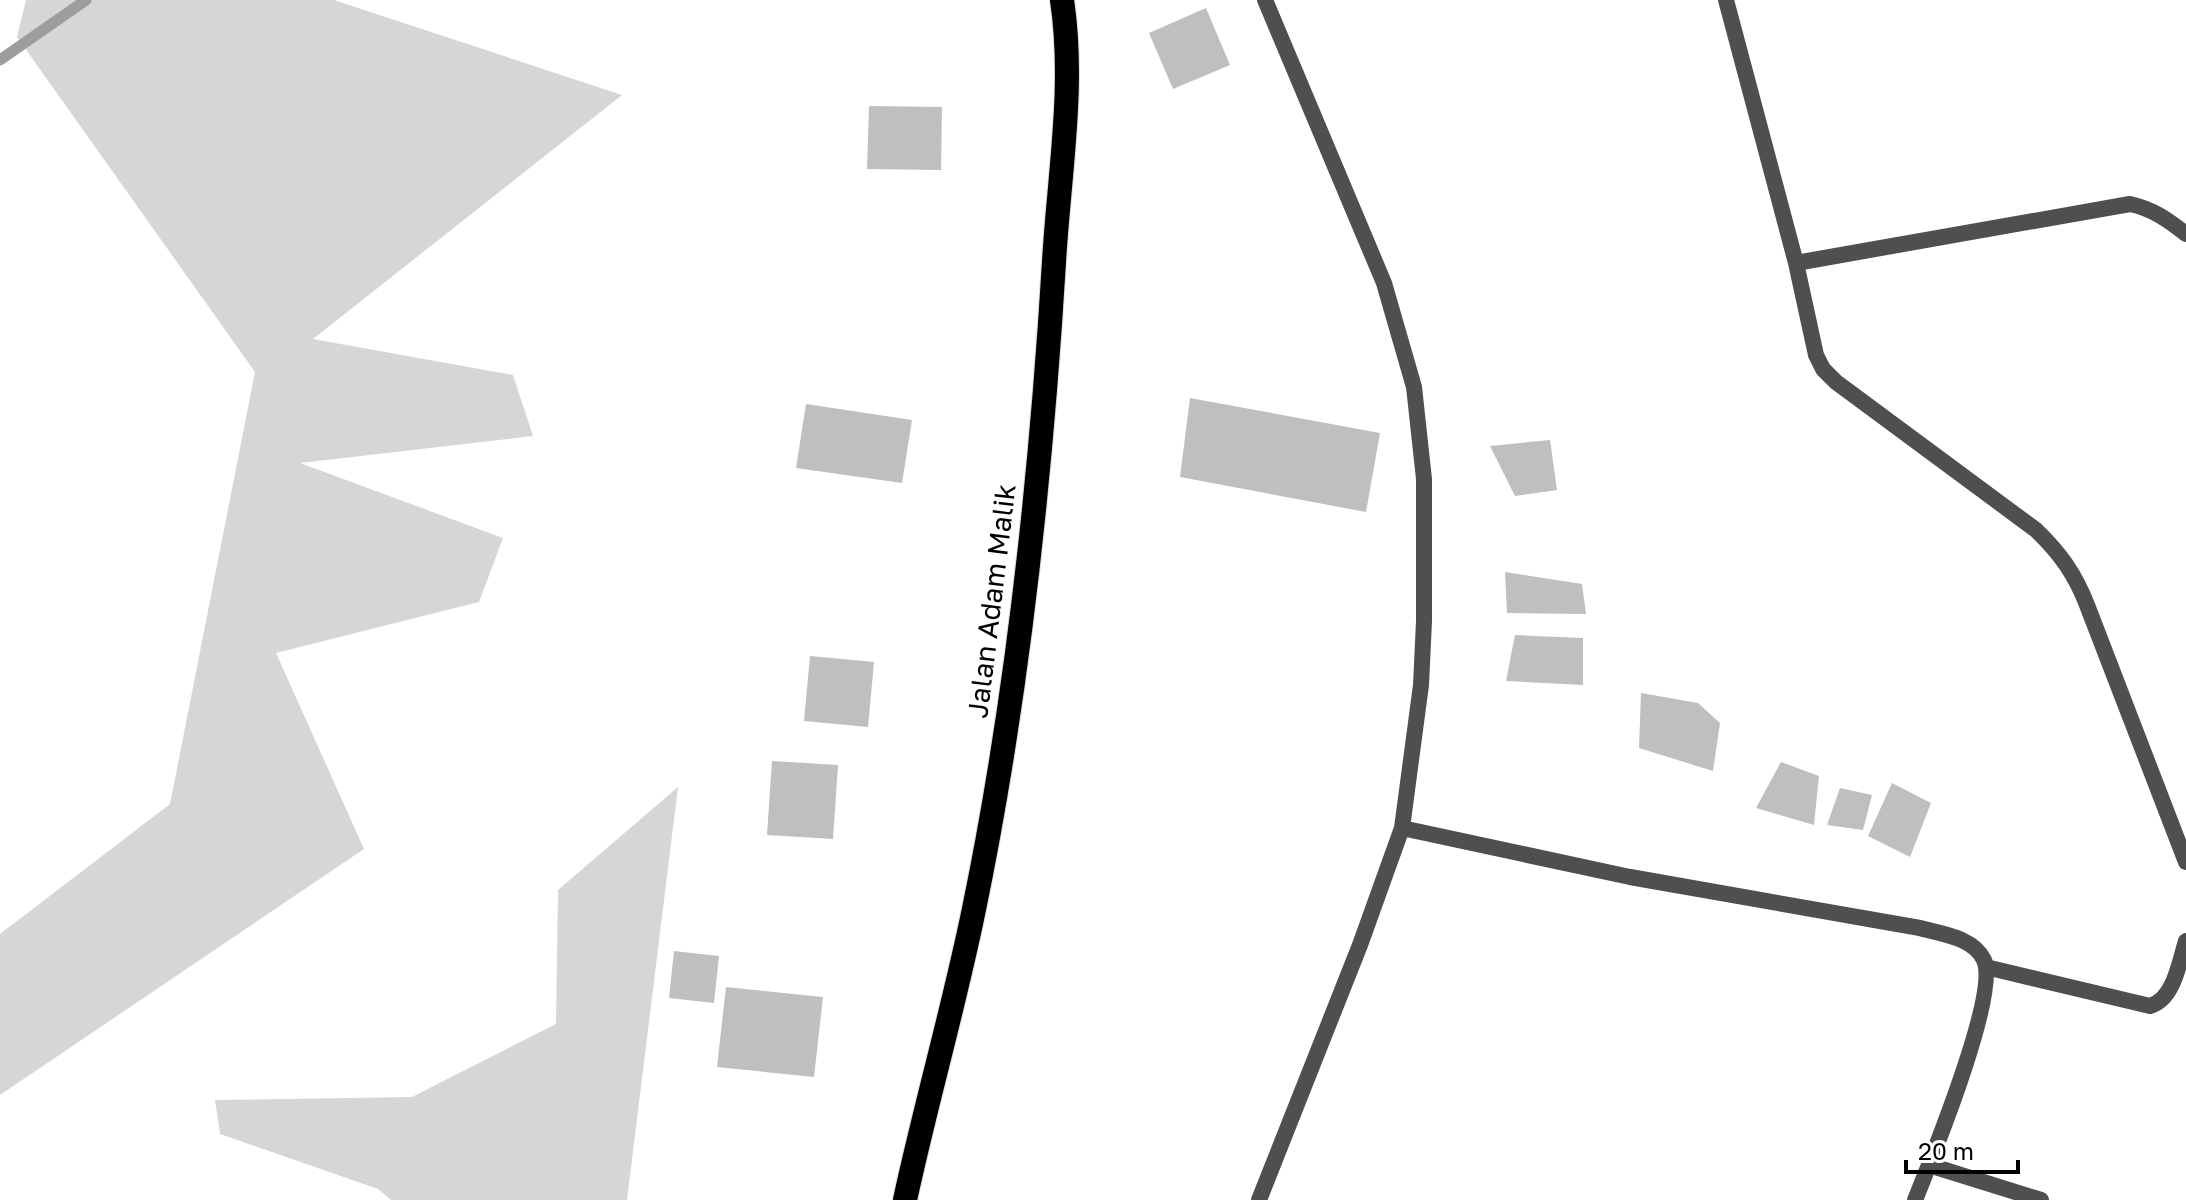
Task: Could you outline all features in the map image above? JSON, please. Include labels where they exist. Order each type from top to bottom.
[{"type":"highway","name":"Jalan Adam Malik","points":[[905,1200],[974,909],[1005,731],[1021,609],[1045,411],[1067,95],[1062,0]]},
{"type":"street","points":[[1259,1200],[1360,945],[1402,828],[1421,685],[1424,621],[1424,479],[1414,387],[1384,283],[1265,0]]},
{"type":"street","points":[[1726,0],[1796,263],[1816,355],[1823,369],[1848,391],[2036,530],[2058,551],[2075,576],[2186,862]]},
{"type":"street","points":[[1796,263],[2130,204],[2162,215],[2186,234]]},
{"type":"street","points":[[1402,828],[1630,877],[1920,928],[1971,945],[1983,958],[1986,967],[1983,1000],[1965,1069],[1915,1200]]},
{"type":"street","points":[[1986,967],[2150,1006],[2158,1003],[2170,987],[2186,941]]},
{"type":"street","points":[[1929,1165],[2041,1200]]},
{"type":"shaded area","points":[[26,0],[334,0],[622,95],[313,339],[513,375],[533,436],[300,463],[503,538],[479,602],[276,653],[364,849],[0,1095],[0,934],[170,804],[255,372],[17,37]]},
{"type":"shaded area","points":[[678,787],[627,1200],[391,1200],[378,1189],[220,1134],[215,1100],[412,1097],[556,1024],[558,890]]},
{"type":"building","points":[[1206,8],[1230,65],[1173,89],[1149,33]]},
{"type":"building","points":[[869,106],[942,107],[941,170],[867,169]]},
{"type":"building","points":[[1190,398],[1380,433],[1366,512],[1180,477]]},
{"type":"building","points":[[806,404],[912,420],[902,483],[796,468]]},
{"type":"building","points":[[1550,440],[1557,490],[1515,496],[1490,446]]},
{"type":"building","points":[[1505,572],[1582,584],[1586,614],[1507,613]]},
{"type":"building","points":[[1515,635],[1583,638],[1583,685],[1506,681]]},
{"type":"building","points":[[810,656],[874,662],[868,727],[804,721]]},
{"type":"building","points":[[1641,693],[1698,703],[1720,723],[1713,771],[1639,748]]},
{"type":"building","points":[[772,761],[838,765],[833,839],[767,835]]},
{"type":"building","points":[[1781,762],[1819,776],[1814,825],[1756,808]]},
{"type":"building","points":[[1892,783],[1931,803],[1910,857],[1868,836]]},
{"type":"building","points":[[1840,788],[1872,795],[1863,830],[1827,825]]},
{"type":"building","points":[[674,951],[719,956],[714,1003],[669,998]]},
{"type":"building","points":[[726,987],[823,997],[814,1077],[717,1067]]},
{"type":"waterway","points":[[0,60],[86,0]]}]
